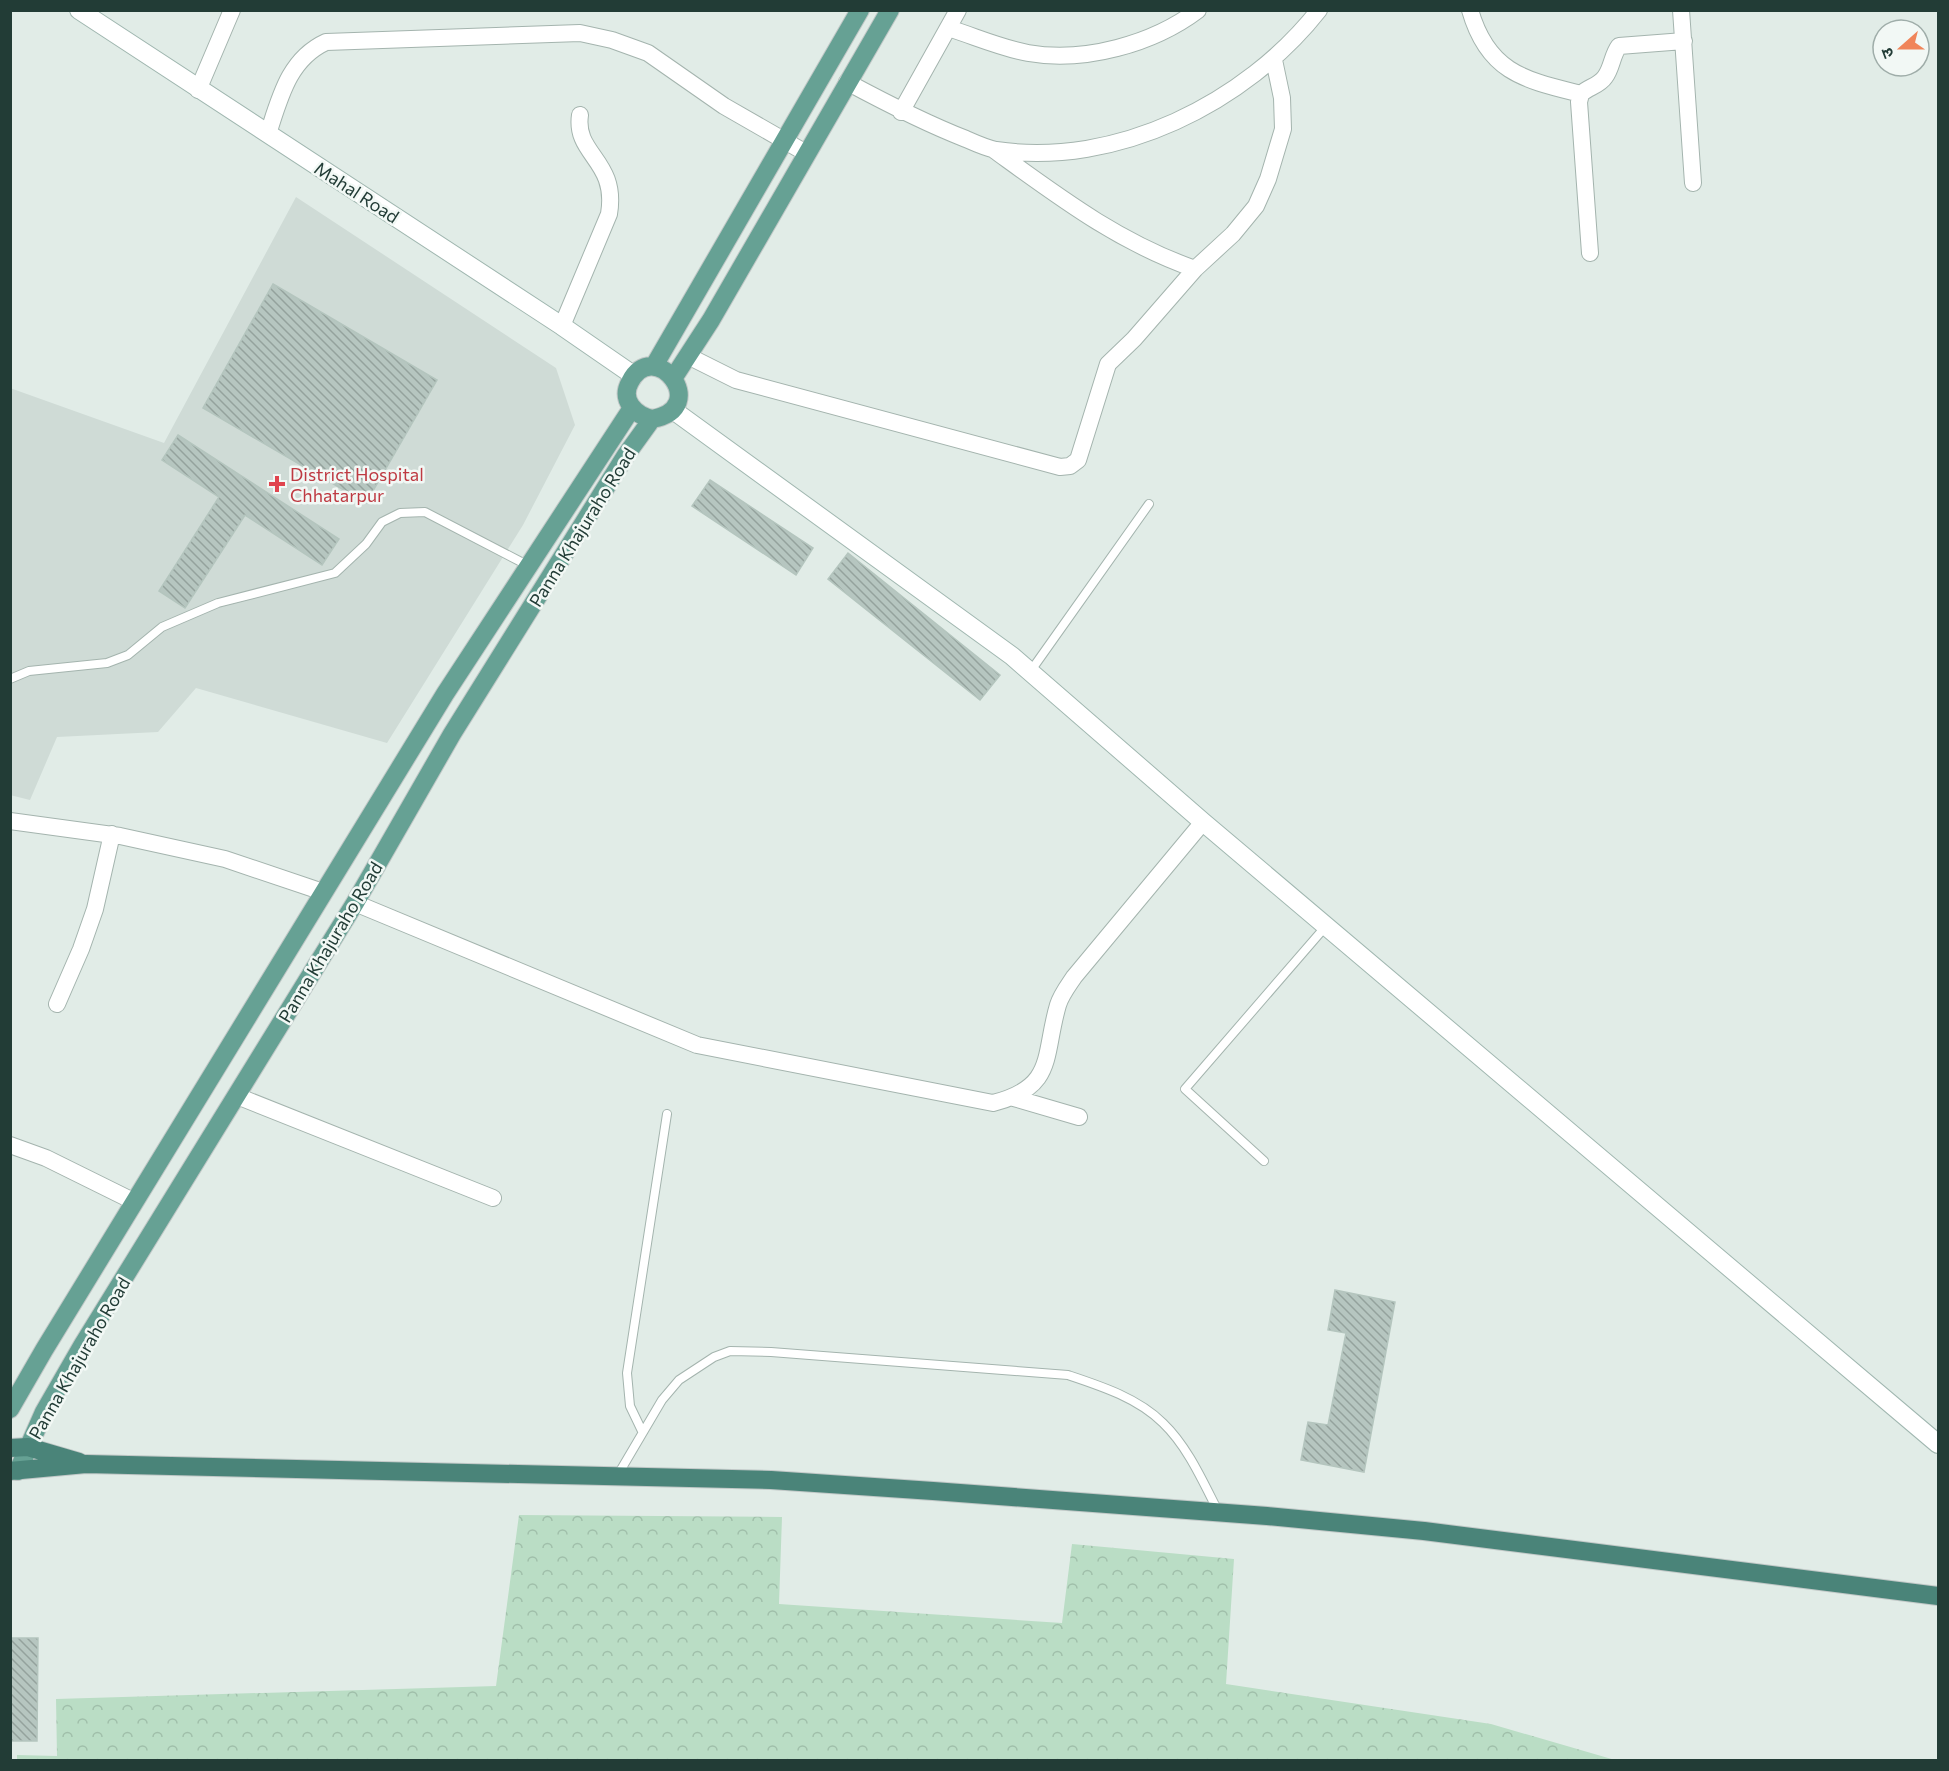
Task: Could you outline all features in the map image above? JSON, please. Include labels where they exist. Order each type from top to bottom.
[{"type":"highway","points":[[19,1447],[86,1464]]},
{"type":"highway","points":[[14,1471],[86,1464],[771,1480],[1220,1513],[1424,1531],[1938,1596]]},
{"type":"main road","name":"Mahal Road","points":[[79,10],[562,326],[633,375]]},
{"type":"main road","points":[[654,366],[860,10]]},
{"type":"main road","points":[[674,377],[890,10]]},
{"type":"main road","points":[[654,366],[665,369],[674,377],[679,388],[678,399],[673,410],[663,417],[652,419],[641,416],[632,408],[627,397],[628,386],[633,375],[642,368],[654,366]]},
{"type":"main road","name":"Panna Khajuraho Road","points":[[10,1409],[323,892],[527,565],[632,408]]},
{"type":"main road","points":[[673,410],[1030,672],[1203,822],[1938,1444]]},
{"type":"main road","name":"Panna Khajuraho Road","points":[[14,1471],[19,1447],[44,1412],[182,1181],[237,1096],[354,903],[452,734],[626,455],[652,419]]},
{"type":"street","points":[[198,90],[232,10]]},
{"type":"street","points":[[901,112],[958,10]]},
{"type":"street","points":[[948,28],[1028,53],[1078,54],[1130,45],[1182,22],[1198,10]]},
{"type":"street","points":[[994,150],[1056,153],[1116,141],[1161,127],[1210,104],[1254,76],[1274,60],[1320,10]]},
{"type":"street","points":[[1470,10],[1482,38],[1494,56],[1510,72],[1531,81],[1581,94],[1599,84],[1607,75],[1614,52],[1619,46],[1684,42]]},
{"type":"street","points":[[1681,10],[1694,183]]},
{"type":"street","points":[[268,134],[281,94],[299,60],[310,50],[326,42],[580,33],[612,40],[648,53],[724,106],[806,153]]},
{"type":"street","points":[[688,356],[736,380],[1060,467],[1070,466],[1078,460],[1108,364],[1134,339],[1195,269],[1233,234],[1256,206],[1268,179],[1283,129],[1282,98],[1274,60]]},
{"type":"street","points":[[847,82],[901,112],[994,150],[1077,210],[1153,254],[1195,269]]},
{"type":"street","points":[[1581,94],[1579,102],[1590,253]]},
{"type":"street","points":[[562,326],[609,214],[612,198],[607,174],[584,144],[578,130],[580,115]]},
{"type":"street","points":[[10,821],[112,834],[225,859],[323,892]]},
{"type":"street","points":[[354,903],[697,1045],[993,1103],[1014,1098],[1038,1081],[1047,1060],[1058,1003],[1074,977],[1203,822]]},
{"type":"street","points":[[57,1004],[81,949],[95,909],[112,834]]},
{"type":"street","points":[[237,1096],[493,1198]]},
{"type":"street","points":[[1014,1098],[1078,1117]]},
{"type":"street","points":[[10,1145],[46,1158],[135,1202]]},
{"type":"lane","points":[[1030,672],[1149,504]]},
{"type":"lane","points":[[10,679],[29,670],[107,663],[136,650],[162,627],[218,603],[335,573],[366,544],[382,522],[400,513],[425,512],[527,565]]},
{"type":"lane","points":[[1264,1161],[1185,1089],[1326,926]]},
{"type":"lane","points":[[642,1431],[630,1406],[627,1373],[667,1114]]},
{"type":"lane","points":[[616,1478],[642,1431],[662,1400],[679,1380],[714,1357],[730,1351],[1068,1375],[1106,1387],[1163,1422],[1192,1461],[1220,1513]]},
{"type":"shaded area","name":"District Hospital Chhatarpur","points":[[296,197],[556,368],[575,425],[523,525],[387,743],[196,688],[158,732],[57,737],[30,800],[10,795],[10,388],[164,443]]},
{"type":"green space","points":[[519,1515],[782,1517],[779,1604],[1062,1623],[1072,1544],[1234,1559],[1226,1684],[1491,1724],[1615,1760],[17,1760],[17,1755],[57,1756],[56,1699],[496,1686]]},
{"type":"building","points":[[273,284],[437,380],[366,503],[203,408]]},
{"type":"building","points":[[178,435],[339,539],[322,565],[245,515],[185,608],[159,591],[219,497],[162,460]]},
{"type":"building","points":[[710,480],[813,548],[796,575],[692,506]]},
{"type":"building","points":[[848,553],[1000,675],[980,700],[828,579]]},
{"type":"building","points":[[1335,1290],[1395,1302],[1364,1472],[1301,1460],[1308,1422],[1328,1425],[1346,1333],[1328,1330]]},
{"type":"building","points":[[10,1638],[38,1638],[37,1741],[10,1741]]},
{"type":"place","name":"District Hospital Chhatarpur","points":[[277,484]]}]
